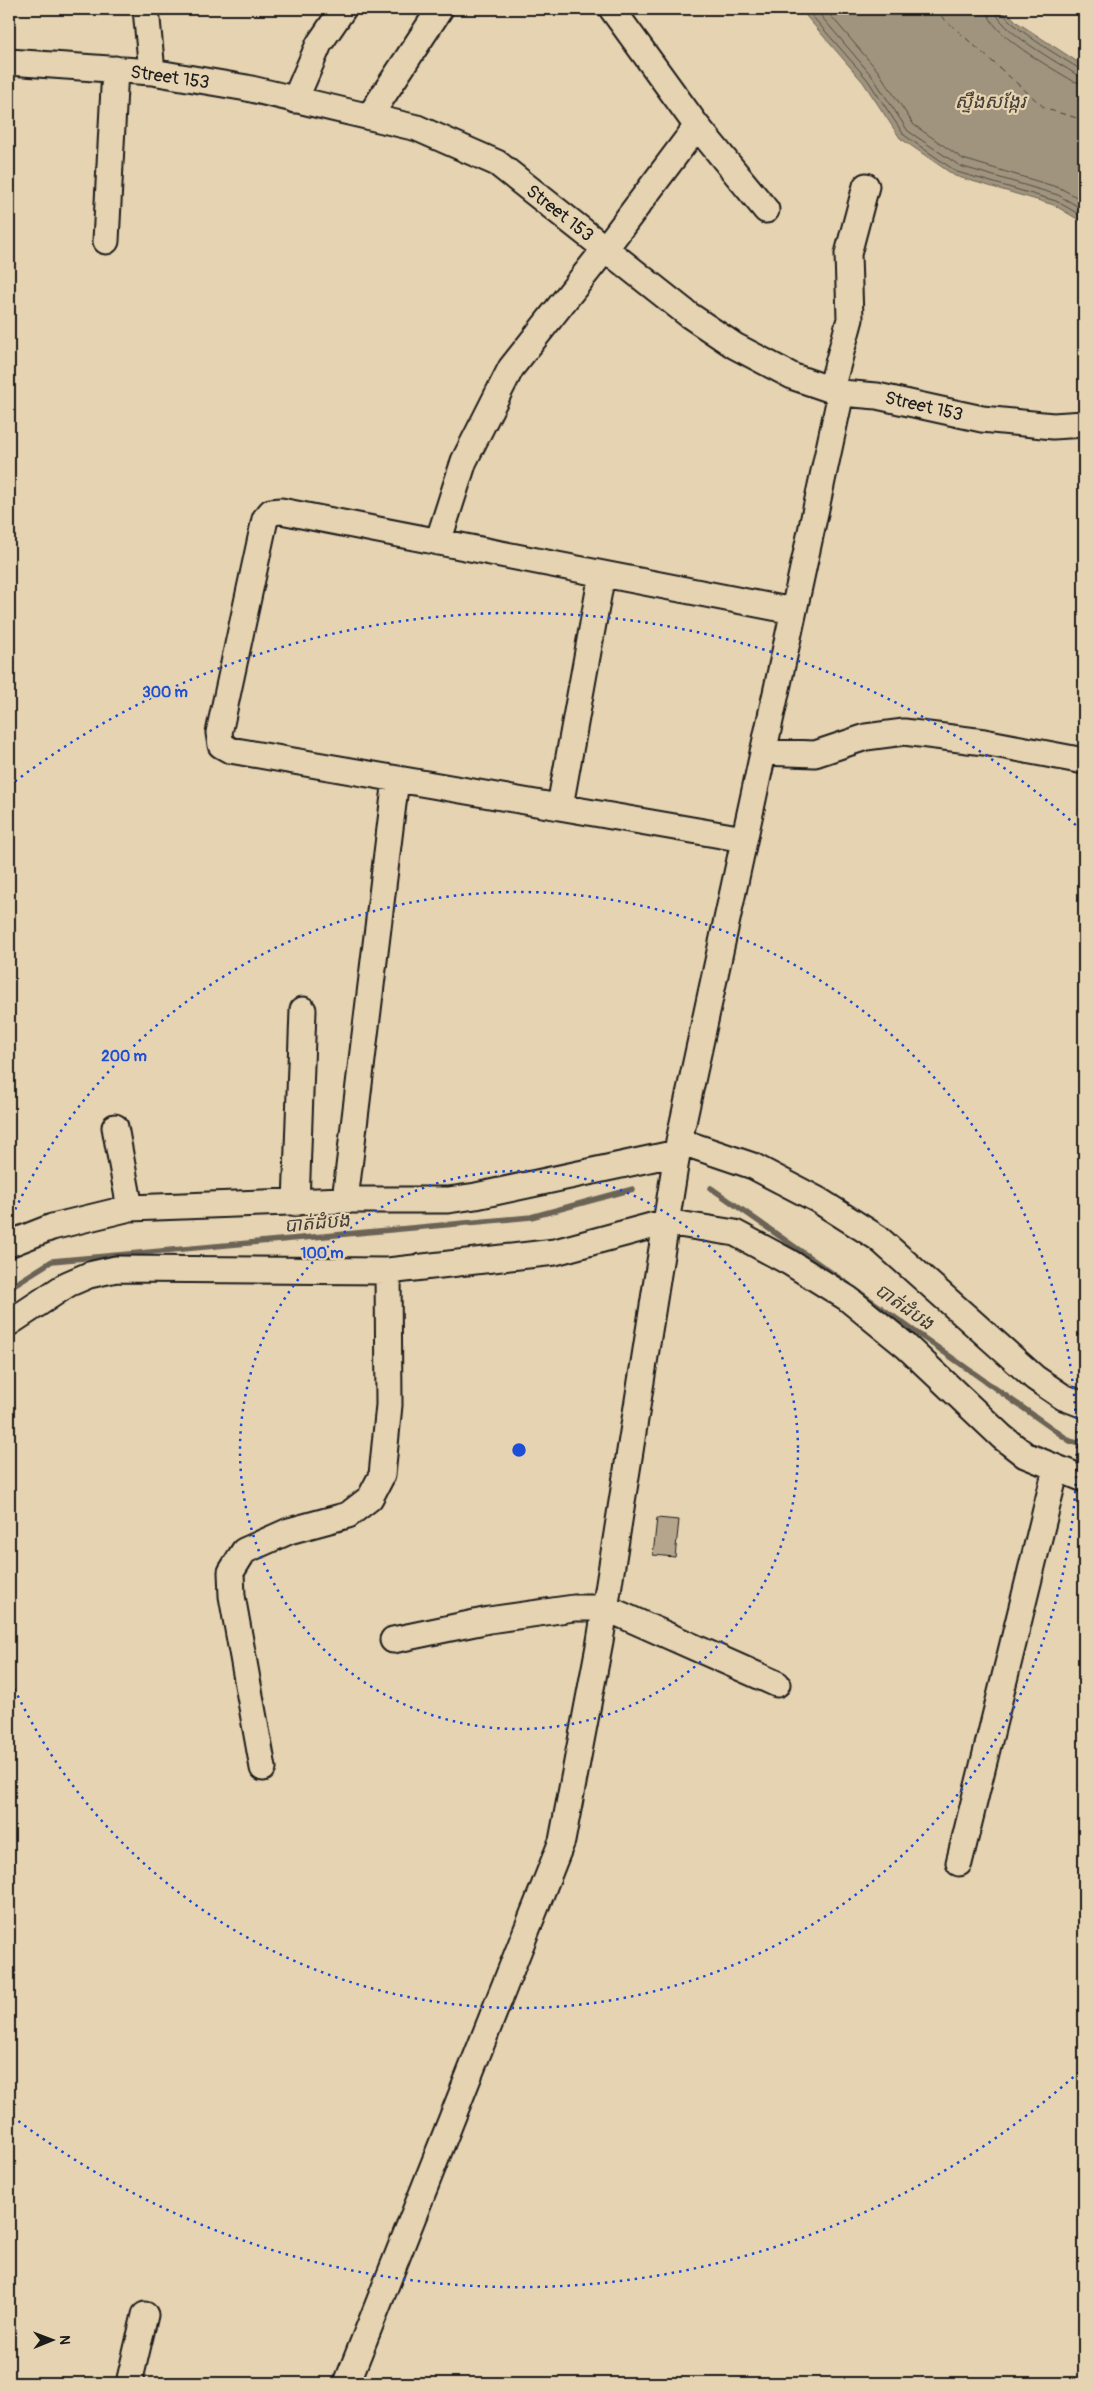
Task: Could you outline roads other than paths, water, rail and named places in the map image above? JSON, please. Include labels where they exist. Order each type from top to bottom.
[{"type":"street","points":[[146,9],[152,72]]},
{"type":"street","points":[[295,100],[319,44],[343,9]]},
{"type":"street","points":[[369,117],[440,9]]},
{"type":"street","points":[[612,9],[697,126],[766,210]]},
{"type":"street","name":"Street 153","points":[[9,62],[152,72],[247,88],[416,128],[497,163],[689,315],[735,346],[794,377],[836,391],[877,396],[982,419],[1053,426],[1084,424]]},
{"type":"street","points":[[106,241],[115,69]]},
{"type":"street","points":[[438,542],[464,461],[511,368],[605,249],[697,126]]},
{"type":"street","points":[[347,2383],[562,1841],[606,1608],[678,1147],[793,611],[850,320],[848,254],[866,186]]},
{"type":"street","points":[[744,839],[230,750],[221,745],[219,732],[265,519],[271,512],[281,511],[793,611]]},
{"type":"street","points":[[560,806],[602,574]]},
{"type":"street","points":[[763,752],[814,754],[866,737],[904,732],[984,742],[1084,761]]},
{"type":"street","points":[[345,1200],[396,779]]},
{"type":"street","points":[[296,1203],[303,1010]]},
{"type":"street","points":[[115,1127],[130,1208]]},
{"type":"street","points":[[9,1244],[52,1227],[130,1208],[345,1200],[448,1200],[476,1196],[678,1147],[753,1166],[818,1200],[878,1238],[1035,1378],[1063,1397],[1084,1405]]},
{"type":"street","points":[[9,1323],[68,1284],[89,1275],[116,1269],[388,1270],[555,1252],[666,1222],[735,1233],[788,1262],[847,1298],[906,1346],[1002,1437],[1025,1455],[1084,1479]]},
{"type":"street","points":[[263,1768],[232,1596],[231,1572],[244,1551],[289,1531],[348,1515],[370,1498],[382,1475],[389,1405],[388,1270]]},
{"type":"street","points":[[959,1863],[1056,1469]]},
{"type":"street","points":[[393,1640],[488,1620],[574,1608],[606,1608],[777,1684]]},
{"type":"street","points":[[129,2383],[145,2315]]},
{"type":"water","name":"ស្ទឹងសង្កែរ","points":[[800,9],[1004,9],[1018,23],[1084,66],[1084,223],[1054,205],[955,176],[900,138],[863,82]]},
{"type":"waterway","name":"បាត់ដំបង","points":[[711,1188],[849,1285]]},
{"type":"waterway","name":"បាត់ដំបង","points":[[9,1288],[52,1261],[531,1217],[633,1189]]},
{"type":"waterway","name":"បាត់ដំបង","points":[[856,1290],[1070,1441],[1084,1445]]}]
